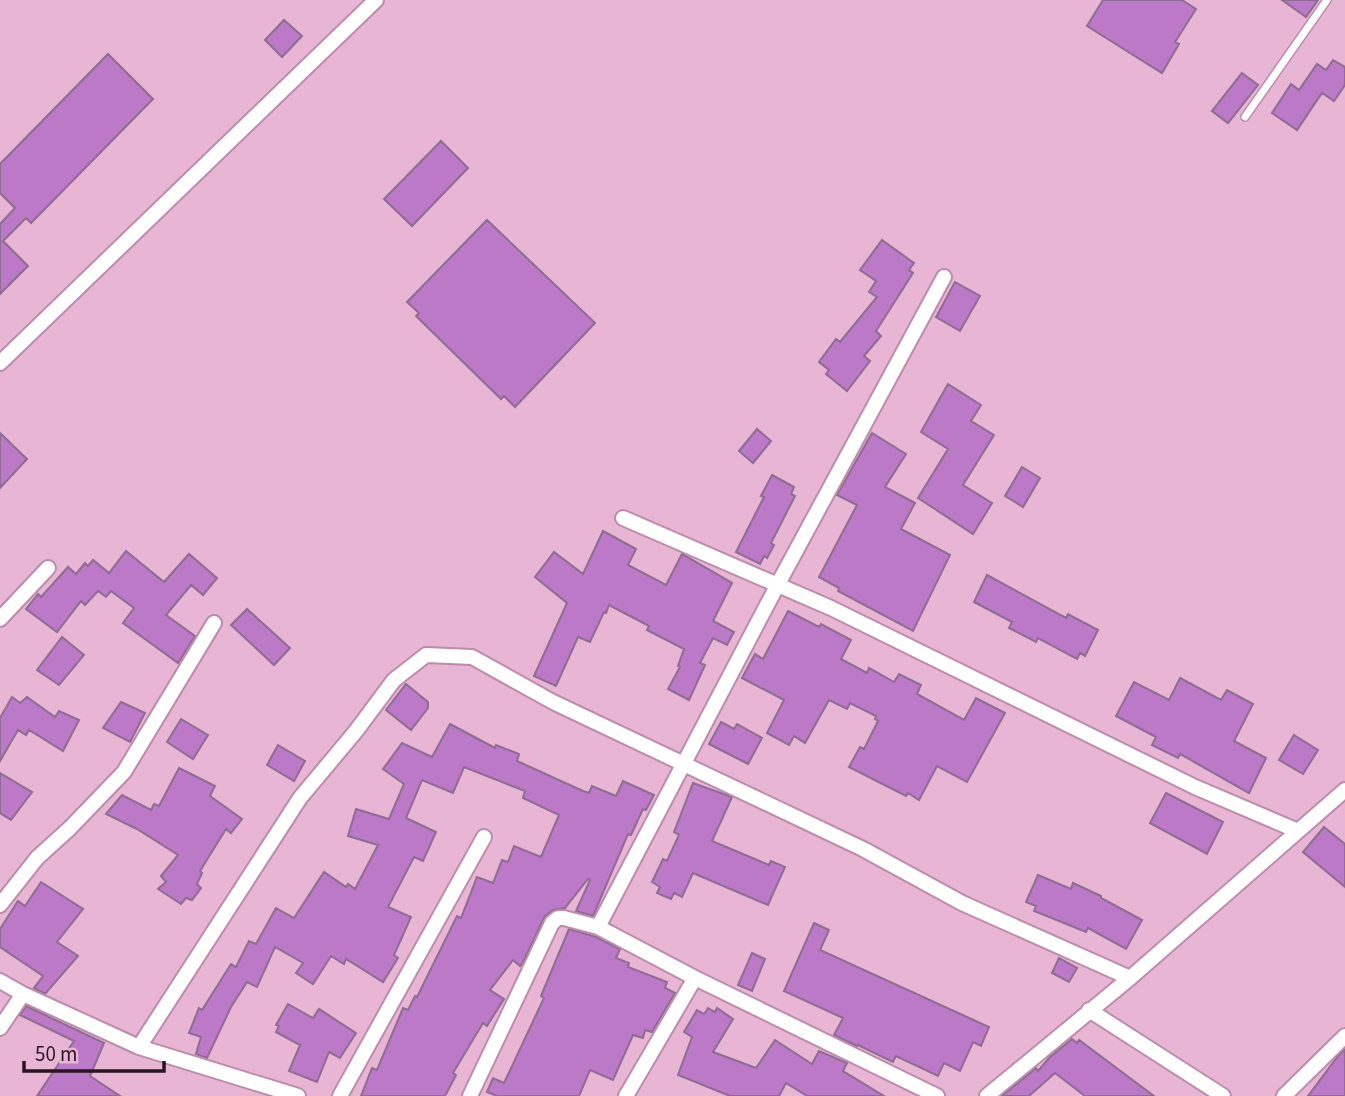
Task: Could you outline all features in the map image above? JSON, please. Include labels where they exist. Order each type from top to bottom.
[{"type":"street","points":[[0,363],[376,0]]},
{"type":"street","points":[[598,927],[778,584],[944,277]]},
{"type":"street","points":[[623,518],[831,608],[1195,787],[1298,831]]},
{"type":"street","points":[[0,619],[48,568]]},
{"type":"street","points":[[0,905],[37,858],[124,772],[214,623]]},
{"type":"street","points":[[139,1047],[300,798],[394,680],[426,655],[472,657],[553,702],[863,849],[962,902],[1130,978]]},
{"type":"street","points":[[987,1096],[1130,978],[1345,790]]},
{"type":"street","points":[[340,1096],[484,837]]},
{"type":"street","points":[[470,1096],[552,923],[558,918],[598,927],[695,978],[937,1096]]},
{"type":"street","points":[[626,1096],[695,978]]},
{"type":"street","points":[[0,981],[139,1047],[291,1095]]},
{"type":"street","points":[[0,1028],[23,994]]},
{"type":"street","points":[[1089,1010],[1223,1096]]},
{"type":"street","points":[[1284,1096],[1345,1036]]},
{"type":"lane","points":[[1245,117],[1327,0]]},
{"type":"building","points":[[1103,0],[1182,0],[1196,9],[1175,42],[1179,44],[1162,73],[1087,26]]},
{"type":"building","points":[[1282,0],[1318,0],[1306,17]]},
{"type":"building","points":[[284,20],[302,36],[282,57],[265,40]]},
{"type":"building","points":[[108,54],[153,99],[31,223],[26,218],[3,241],[28,266],[0,294],[0,224],[15,208],[0,193],[0,164]]},
{"type":"building","points":[[1333,60],[1345,67],[1345,85],[1334,101],[1322,93],[1297,130],[1272,113],[1291,84],[1299,90],[1317,64],[1326,70]]},
{"type":"building","points":[[1242,73],[1258,85],[1228,123],[1212,111]]},
{"type":"building","points":[[441,141],[468,168],[412,226],[384,199]]},
{"type":"building","points":[[487,220],[595,323],[515,407],[504,396],[501,399],[416,316],[419,313],[407,302]]},
{"type":"building","points":[[882,240],[914,263],[909,270],[913,273],[876,331],[881,336],[864,356],[870,361],[847,391],[826,374],[829,370],[819,362],[836,339],[840,342],[877,297],[869,292],[876,281],[860,270]]},
{"type":"building","points":[[955,282],[980,296],[960,331],[936,317]]},
{"type":"building","points":[[948,384],[981,405],[971,421],[994,435],[963,485],[992,503],[973,534],[918,498],[948,449],[921,432]]},
{"type":"building","points":[[757,429],[771,441],[753,463],[739,451]]},
{"type":"building","points":[[0,433],[27,459],[0,488]]},
{"type":"building","points":[[872,433],[906,454],[885,487],[915,503],[901,529],[950,555],[913,631],[838,591],[839,588],[819,577],[857,505],[837,495]]},
{"type":"building","points":[[1022,467],[1040,478],[1023,507],[1005,496]]},
{"type":"building","points":[[772,475],[794,487],[791,494],[795,496],[771,543],[774,545],[760,564],[736,552]]},
{"type":"building","points":[[603,531],[636,549],[628,565],[666,585],[682,554],[732,583],[713,621],[734,632],[727,645],[713,638],[700,663],[705,665],[689,700],[668,689],[680,667],[678,666],[684,649],[647,630],[649,626],[609,605],[590,642],[578,637],[556,686],[534,676],[567,603],[535,577],[554,552],[583,574]]},
{"type":"building","points":[[126,551],[164,582],[189,554],[217,578],[203,595],[191,585],[166,615],[195,636],[178,663],[123,623],[134,608],[111,591],[106,597],[98,591],[85,605],[81,601],[57,632],[26,609],[38,594],[41,597],[68,567],[76,574],[85,563],[88,566],[93,560],[109,573]]},
{"type":"building","points":[[987,575],[1066,618],[1068,614],[1098,630],[1085,656],[1080,653],[1077,659],[1038,638],[1036,642],[1009,628],[1012,622],[974,602]]},
{"type":"building","points":[[247,609],[290,648],[274,665],[231,625]]},
{"type":"building","points":[[788,611],[851,640],[841,659],[867,673],[869,668],[894,682],[899,674],[921,685],[917,694],[964,720],[976,698],[1005,713],[967,782],[937,766],[919,800],[849,767],[860,747],[864,749],[878,721],[876,716],[850,703],[847,709],[829,700],[805,743],[794,736],[789,745],[767,733],[784,700],[742,678],[755,654],[763,659]]},
{"type":"building","points":[[62,637],[84,655],[59,685],[37,670]]},
{"type":"building","points":[[1180,678],[1221,700],[1227,690],[1253,704],[1234,741],[1266,758],[1249,793],[1180,754],[1178,758],[1152,745],[1156,737],[1116,716],[1134,682],[1169,700]]},
{"type":"building","points":[[406,684],[428,702],[428,708],[411,730],[386,710]]},
{"type":"building","points":[[12,697],[20,703],[27,697],[55,717],[59,711],[79,720],[63,751],[29,730],[26,735],[18,730],[0,761],[0,718]]},
{"type":"building","points":[[121,702],[145,713],[130,742],[103,728]]},
{"type":"building","points":[[181,719],[208,735],[193,759],[167,742]]},
{"type":"building","points":[[721,722],[734,729],[737,724],[762,738],[748,764],[709,744]]},
{"type":"building","points":[[450,724],[495,748],[496,745],[519,754],[517,761],[583,791],[589,793],[592,786],[616,796],[623,781],[654,795],[646,810],[643,809],[631,835],[628,834],[593,916],[576,911],[590,880],[588,879],[565,908],[553,910],[545,916],[523,962],[520,966],[513,960],[490,990],[504,999],[487,1026],[483,1023],[453,1073],[456,1075],[445,1096],[361,1096],[372,1068],[377,1070],[403,1008],[408,1010],[415,996],[417,997],[457,916],[461,918],[477,877],[493,883],[502,860],[508,862],[514,846],[541,857],[559,815],[523,798],[525,791],[464,767],[453,793],[422,780],[406,818],[436,832],[423,861],[414,857],[388,907],[411,917],[394,955],[398,958],[383,982],[346,959],[344,964],[331,956],[313,984],[296,973],[303,963],[275,947],[257,987],[247,982],[231,1007],[207,1058],[196,1054],[201,1037],[189,1033],[199,1008],[202,1010],[231,964],[236,967],[249,941],[256,944],[276,908],[294,918],[324,872],[346,887],[348,884],[355,889],[378,845],[348,836],[356,809],[389,819],[404,784],[383,769],[402,743],[432,757]]},
{"type":"building","points":[[1294,735],[1318,750],[1303,774],[1279,760]]},
{"type":"building","points":[[278,745],[305,761],[294,781],[267,765]]},
{"type":"building","points":[[179,768],[215,786],[210,796],[242,819],[231,833],[226,829],[200,871],[202,873],[197,884],[201,888],[192,900],[186,898],[181,904],[158,889],[166,882],[161,876],[178,855],[137,829],[106,814],[122,795],[151,810],[154,804],[159,806]]},
{"type":"building","points":[[0,773],[32,792],[11,820],[0,813]]},
{"type":"building","points":[[693,783],[732,797],[712,841],[769,865],[771,861],[785,867],[768,905],[693,873],[682,897],[674,893],[671,899],[657,893],[660,887],[652,882],[663,859],[667,861],[679,835],[674,832]]},
{"type":"building","points":[[1166,793],[1223,822],[1207,854],[1150,823]]},
{"type":"building","points":[[1324,827],[1345,844],[1345,887],[1303,852]]},
{"type":"building","points":[[1038,875],[1071,889],[1073,883],[1142,920],[1126,949],[1088,928],[1086,932],[1034,911],[1036,906],[1026,902]]},
{"type":"building","points":[[41,882],[83,909],[57,942],[78,956],[45,994],[34,988],[43,976],[0,947],[0,929],[18,901],[25,906]]},
{"type":"building","points":[[814,923],[829,930],[820,950],[989,1027],[981,1046],[973,1042],[960,1071],[944,1063],[938,1076],[896,1056],[893,1062],[857,1046],[834,1035],[843,1018],[784,991]]},
{"type":"building","points":[[569,929],[596,937],[620,949],[616,958],[629,963],[628,967],[667,982],[665,988],[675,993],[652,1032],[645,1030],[643,1038],[633,1035],[613,1080],[590,1070],[579,1096],[497,1096],[487,1092],[493,1078],[504,1083],[544,998],[541,996]]},
{"type":"building","points":[[752,953],[765,959],[752,991],[738,985]]},
{"type":"building","points":[[1059,958],[1077,968],[1069,982],[1052,973]]},
{"type":"building","points":[[288,1004],[313,1018],[319,1009],[356,1033],[340,1058],[329,1052],[317,1082],[289,1071],[300,1045],[276,1032],[279,1026],[276,1025]]},
{"type":"building","points":[[26,1006],[104,1043],[90,1076],[120,1096],[37,1096],[74,1041],[20,1015]]},
{"type":"building","points":[[708,1008],[715,1012],[717,1008],[733,1019],[713,1052],[756,1068],[775,1040],[812,1064],[819,1051],[847,1063],[843,1071],[884,1096],[807,1096],[786,1083],[779,1096],[730,1096],[678,1075],[692,1037],[684,1032],[697,1010],[704,1014]]},
{"type":"building","points":[[1072,1039],[1077,1043],[1079,1040],[1154,1096],[1085,1096],[1055,1073],[1029,1096],[1002,1096],[1036,1068],[1038,1071]]},
{"type":"building","points":[[1345,1049],[1345,1096],[1308,1096],[1338,1056]]}]
